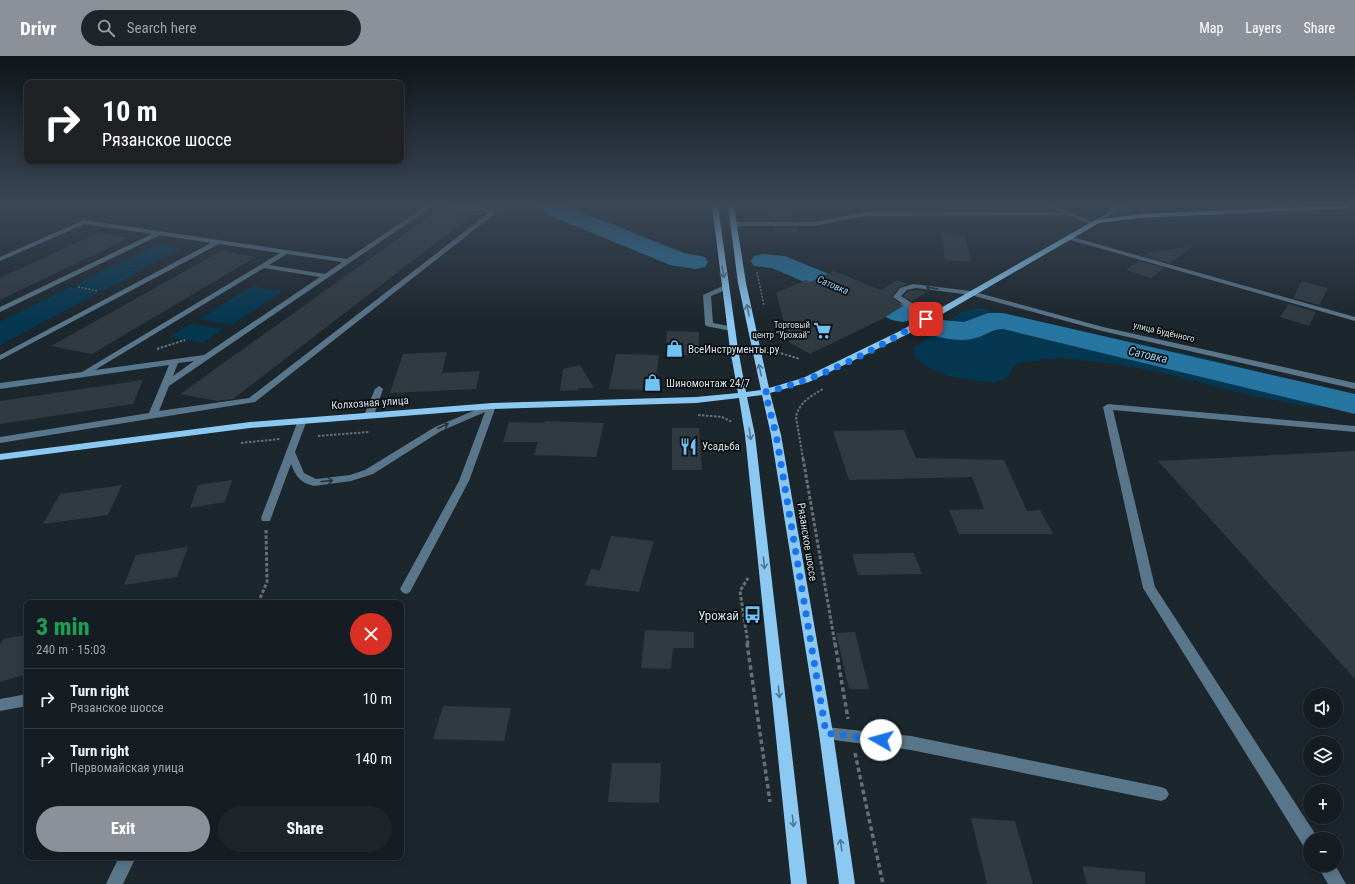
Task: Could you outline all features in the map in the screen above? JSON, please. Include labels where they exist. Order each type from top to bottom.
[{"type":"main road","points":[[720,245],[731,329],[750,435],[799,884]]},
{"type":"main road","name":"Рязанское шоссе","points":[[736,245],[742,283],[765,392],[776,434],[826,733],[846,884]]},
{"type":"main road","name":"Колхозная улица","points":[[0,458],[169,434],[302,420],[492,406],[696,400],[743,396],[765,392],[786,387],[813,377],[854,358],[1057,245]]},
{"type":"street","points":[[0,259],[33,245]]},
{"type":"street","points":[[0,310],[135,245]]},
{"type":"street","points":[[0,358],[213,245]]},
{"type":"street","points":[[236,245],[349,261]]},
{"type":"street","points":[[165,385],[373,245]]},
{"type":"street","points":[[0,440],[252,400],[452,245]]},
{"type":"street","points":[[1092,245],[1355,319]]},
{"type":"street","points":[[83,374],[286,252]]},
{"type":"street","points":[[262,266],[326,276]]},
{"type":"street","name":"улица Будённого","points":[[926,319],[917,310],[897,297],[900,291],[910,286],[916,286],[970,293],[1102,329],[1355,386]]},
{"type":"street","points":[[725,287],[707,295],[709,324],[731,329]]},
{"type":"street","points":[[0,386],[206,357]]},
{"type":"street","points":[[153,415],[174,362]]},
{"type":"street","points":[[369,415],[379,389]]},
{"type":"street","points":[[291,453],[300,475],[314,482],[351,478],[369,472],[438,429],[492,406]]},
{"type":"street","points":[[406,589],[464,480],[492,406]]},
{"type":"street","points":[[1304,832],[1149,588],[1108,408],[1355,429]]},
{"type":"street","points":[[266,518],[302,420]]},
{"type":"street","points":[[0,705],[24,701]]},
{"type":"street","points":[[826,733],[911,743],[1161,794]]},
{"type":"street","points":[[114,884],[126,860]]},
{"type":"street","points":[[1330,872],[1338,884]]},
{"type":"path","points":[[756,267],[765,312]]},
{"type":"path","points":[[55,284],[119,294]]},
{"type":"path","points":[[771,341],[772,348],[777,352],[800,359]]},
{"type":"path","points":[[811,396],[797,410],[797,428],[852,736],[883,884]]},
{"type":"path","points":[[698,415],[722,417],[736,426]]},
{"type":"path","points":[[318,436],[369,432]]},
{"type":"path","points":[[241,443],[284,439]]},
{"type":"path","points":[[259,600],[267,582],[266,518]]},
{"type":"shaded area","points":[[156,245],[183,248],[143,269],[116,265]]},
{"type":"shaded area","points":[[114,265],[143,270],[103,291],[73,286]]},
{"type":"shaded area","points":[[252,286],[283,291],[231,325],[199,319]]},
{"type":"shaded area","points":[[70,287],[100,292],[0,345],[0,322]]},
{"type":"shaded area","points":[[979,308],[1218,361],[1294,381],[1320,392],[1327,403],[1324,407],[1312,407],[1253,396],[1155,371],[1108,363],[1059,358],[1017,363],[1006,379],[993,383],[947,376],[924,365],[915,357],[914,348],[963,311]]},
{"type":"shaded area","points":[[191,324],[223,329],[203,343],[169,337]]},
{"type":"building","points":[[72,245],[115,245],[0,300],[0,278]]},
{"type":"building","points":[[390,245],[434,245],[233,399],[217,401],[180,394]]},
{"type":"building","points":[[943,245],[967,245],[971,262],[945,260]]},
{"type":"building","points":[[1193,246],[1170,263],[1145,256],[1151,252]]},
{"type":"building","points":[[221,251],[256,257],[92,354],[51,346]]},
{"type":"building","points":[[1139,261],[1164,268],[1151,278],[1126,270]]},
{"type":"building","name":"Торговый центр \"Урожай\"","points":[[834,271],[881,290],[898,280],[909,284],[899,287],[892,297],[903,306],[884,318],[810,354],[790,343],[776,293],[806,280],[810,282]]},
{"type":"building","points":[[1302,281],[1328,288],[1319,305],[1293,298]]},
{"type":"building","points":[[908,291],[928,291],[912,301],[903,296]]},
{"type":"building","points":[[1289,304],[1316,312],[1309,326],[1280,317]]},
{"type":"building","points":[[667,331],[699,332],[699,355],[665,355]]},
{"type":"building","points":[[447,352],[442,373],[480,371],[476,389],[390,393],[403,354]]},
{"type":"building","points":[[616,354],[659,355],[654,390],[609,389]]},
{"type":"building","points":[[580,365],[594,388],[578,388],[578,390],[560,391],[563,369]]},
{"type":"building","points":[[143,380],[133,404],[0,424],[0,401]]},
{"type":"building","points":[[545,421],[604,423],[596,457],[534,455],[538,442],[503,442],[509,422],[544,423]]},
{"type":"building","points":[[672,428],[699,428],[702,470],[672,470]]},
{"type":"building","points":[[904,430],[916,458],[1004,460],[1027,511],[1040,510],[1053,534],[959,534],[949,510],[984,509],[972,477],[849,480],[833,431]]},
{"type":"building","points":[[1355,451],[1355,679],[1158,461]]},
{"type":"building","points":[[232,480],[225,502],[190,508],[198,485]]},
{"type":"building","points":[[122,485],[108,515],[43,524],[60,494]]},
{"type":"building","points":[[611,536],[654,541],[639,592],[585,585],[591,569],[600,570]]},
{"type":"building","points":[[188,547],[177,577],[124,585],[136,555]]},
{"type":"building","points":[[914,553],[922,574],[858,575],[852,554]]},
{"type":"building","points":[[645,630],[694,632],[694,648],[673,648],[671,669],[641,668]]},
{"type":"building","points":[[855,632],[869,689],[849,689],[836,633]]},
{"type":"building","points":[[24,636],[24,675],[0,682],[0,645],[3,639]]},
{"type":"building","points":[[443,706],[511,708],[504,741],[433,739]]},
{"type":"building","points":[[612,763],[661,763],[659,803],[608,802]]},
{"type":"building","points":[[971,818],[1015,821],[1033,884],[987,884]]},
{"type":"building","points":[[1082,866],[1145,872],[1145,884],[1087,884]]},
{"type":"waterway","name":"Сатовка","points":[[641,245],[679,260],[696,262]]},
{"type":"waterway","name":"Сатовка","points":[[763,261],[776,261],[902,314]]},
{"type":"waterway","name":"Сатовка","points":[[941,329],[968,331],[988,321],[1003,321],[1355,404]]},
{"type":"place","name":"Торговый центр \"Урожай\"","points":[[823,330]]},
{"type":"place","name":"ВсеИнструменты.ру","points":[[675,349]]},
{"type":"place","name":"Шиномонтаж 24/7","points":[[653,383]]},
{"type":"place","name":"Усадьба","points":[[689,446]]},
{"type":"place","name":"Урожай","points":[[752,615]]},
{"type":"route","points":[[881,740],[826,733],[776,434],[765,392],[806,380],[854,358],[905,332],[926,319]]}]
